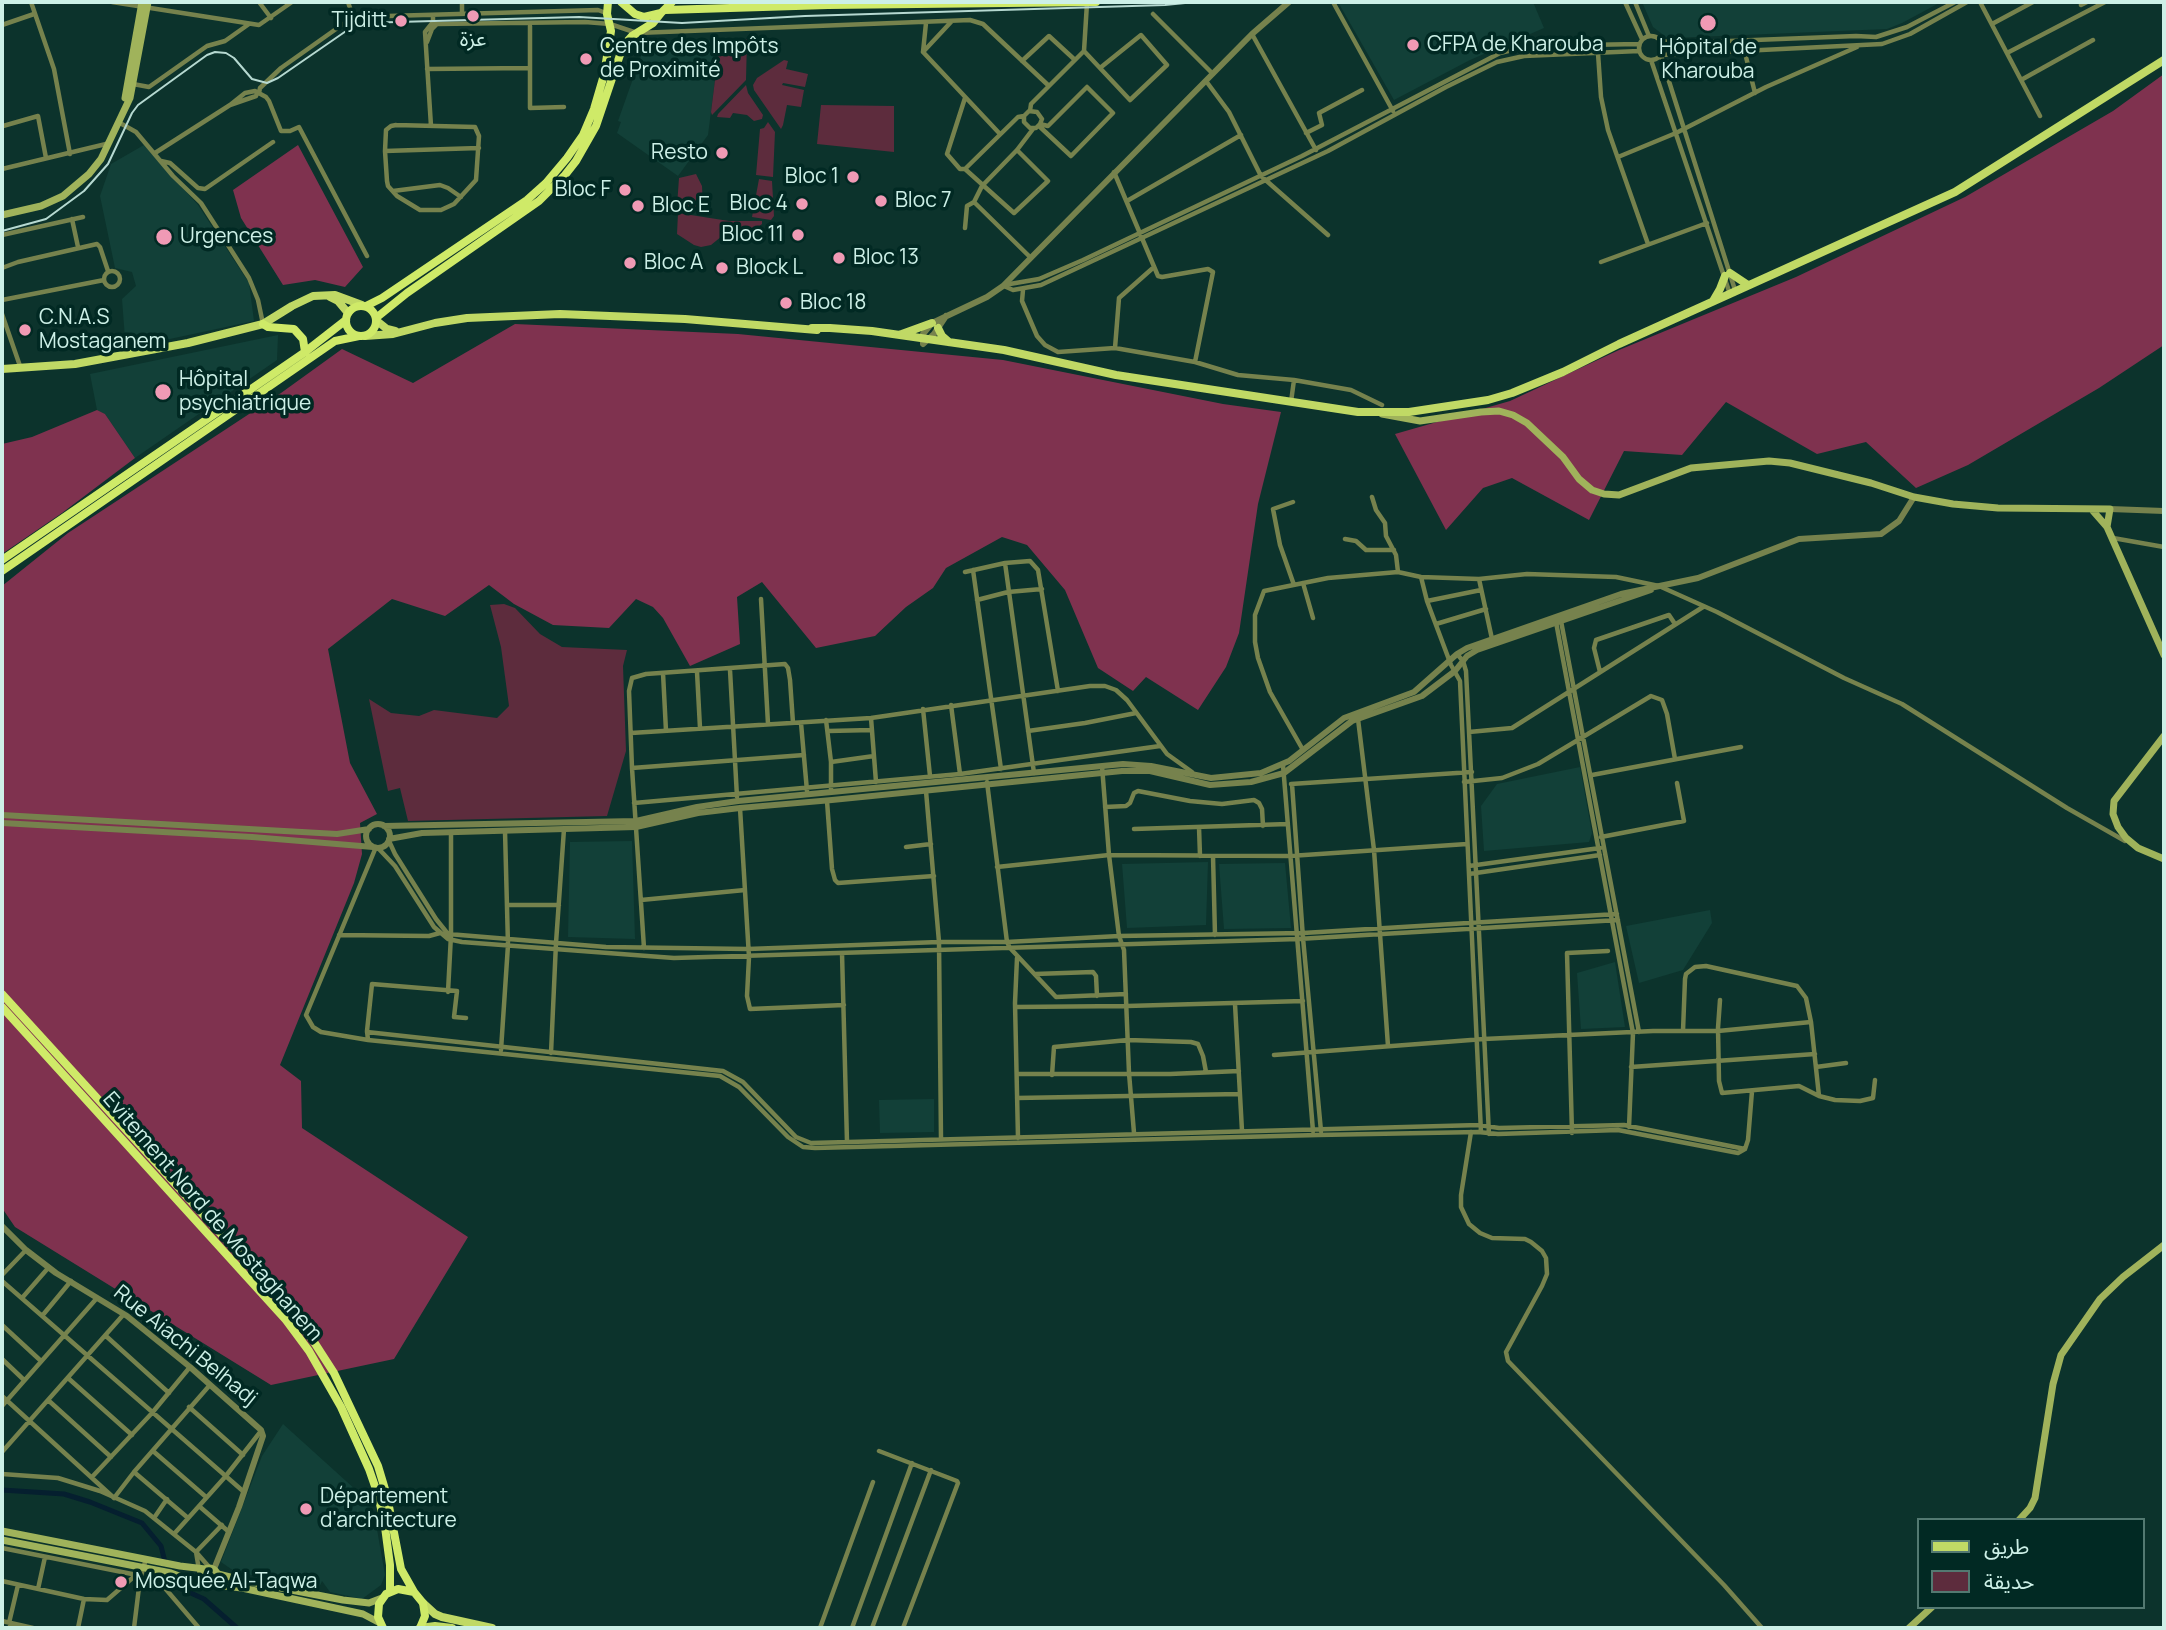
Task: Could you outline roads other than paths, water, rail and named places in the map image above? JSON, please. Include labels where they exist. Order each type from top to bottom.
[{"type":"highway","points":[[2,560],[305,352],[347,317],[354,307],[364,306],[382,298],[527,200],[546,183],[583,135],[598,95],[607,62],[610,24],[608,2]]},
{"type":"highway","points":[[621,2],[643,17],[663,11],[828,5],[1096,2]]},
{"type":"highway","points":[[2,571],[335,341],[362,336],[373,330],[377,320],[407,293],[539,201],[576,161],[596,127],[623,46],[652,23],[672,2]]},
{"type":"highway","points":[[364,306],[373,311],[377,320]]},
{"type":"highway","points":[[347,317],[351,332],[362,336]]},
{"type":"highway","points":[[263,324],[268,327],[294,329],[303,339],[305,352]]},
{"type":"highway","name":"Evitement Nord de Mostaghanem","points":[[2,994],[252,1268],[314,1342],[334,1373],[378,1466],[387,1496],[401,1569],[423,1603]]},
{"type":"highway","name":"Evitement Nord de Mostaghanem","points":[[2,1007],[286,1320],[309,1351],[341,1407],[378,1495],[391,1575],[387,1595],[378,1610],[382,1626]]},
{"type":"highway","points":[[387,1595],[406,1589],[414,1592]]},
{"type":"highway","points":[[420,1628],[425,1616],[423,1603]]},
{"type":"main road","points":[[2,215],[41,206],[62,196],[89,174],[101,159],[130,98],[145,5]]},
{"type":"main road","points":[[121,119],[145,5]]},
{"type":"main road","points":[[362,336],[402,332],[435,323],[497,315],[560,314],[685,319],[812,328],[952,343],[1021,354],[1116,375],[1290,402],[1381,410],[1441,408],[1512,393],[1563,372],[1955,192],[2164,60]]},
{"type":"main road","points":[[1713,301],[1727,275],[1748,285]]},
{"type":"main road","points":[[2,369],[75,364],[188,343],[263,324],[304,299],[324,294],[346,298],[364,306]]},
{"type":"main road","points":[[324,294],[338,301],[347,317]]},
{"type":"main road","points":[[377,320],[387,329],[402,332]]},
{"type":"main road","points":[[899,335],[935,325],[945,339],[952,343]]},
{"type":"main road","points":[[812,328],[899,335],[984,352],[1021,354]]},
{"type":"main road","points":[[1381,410],[1420,421],[1481,412],[1499,411],[1513,415],[1527,423],[1556,449],[1579,479],[1592,490],[1604,494],[1619,495],[1691,468],[1769,461],[1790,463],[1871,483],[1914,497],[1953,504],[1998,508],[2110,509],[2107,527]]},
{"type":"main road","points":[[2092,510],[2107,527],[2164,655]]},
{"type":"main road","points":[[2164,736],[2114,801],[2113,814],[2118,827],[2138,848],[2164,859]]},
{"type":"main road","points":[[2022,1518],[2035,1498],[2053,1384],[2061,1355],[2100,1299],[2164,1245]]},
{"type":"main road","points":[[2,1531],[343,1600],[369,1603],[387,1595]]},
{"type":"main road","points":[[2,1540],[171,1573],[210,1585],[242,1588],[363,1614],[382,1626]]},
{"type":"main road","points":[[208,1571],[218,1579],[210,1585]]},
{"type":"main road","points":[[208,1571],[202,1582],[210,1585]]},
{"type":"main road","points":[[423,1603],[442,1617],[492,1628]]},
{"type":"main road","points":[[1909,1628],[1929,1609]]},
{"type":"main road","points":[[420,1628],[452,1628]]},
{"type":"street","points":[[31,2],[54,69],[70,154]]},
{"type":"street","points":[[112,2],[145,5],[259,25],[292,2]]},
{"type":"street","points":[[259,2],[271,18]]},
{"type":"street","points":[[348,2],[352,17]]},
{"type":"street","points":[[462,2],[462,13]]},
{"type":"street","points":[[602,2],[607,13]]},
{"type":"street","points":[[1030,111],[1031,104],[1084,51],[1087,2]]},
{"type":"street","points":[[924,341],[935,325],[946,316],[987,297],[1003,286],[1252,34],[1289,2]]},
{"type":"street","points":[[1333,2],[1394,112]]},
{"type":"street","points":[[1625,2],[1641,42],[1639,51],[1644,58],[1651,60],[1661,55],[1744,49],[1882,44],[1910,34],[1967,2]]},
{"type":"street","points":[[1635,2],[1649,36]]},
{"type":"street","points":[[1661,41],[1679,44],[1881,37],[1955,2]]},
{"type":"street","points":[[1980,2],[2039,116]]},
{"type":"street","points":[[1992,24],[2033,2]]},
{"type":"street","points":[[2081,5],[2087,2]]},
{"type":"street","points":[[2007,53],[2105,2]]},
{"type":"street","points":[[155,153],[230,105],[256,96],[260,88],[281,68],[352,17],[598,10],[607,13]]},
{"type":"street","points":[[2,25],[34,14]]},
{"type":"street","points":[[1153,14],[1213,74]]},
{"type":"street","points":[[433,15],[435,23]]},
{"type":"street","points":[[923,52],[951,21]]},
{"type":"street","points":[[430,126],[425,32],[435,23],[585,22],[610,24],[637,33],[977,21],[1049,86]]},
{"type":"street","points":[[652,23],[652,28],[659,32]]},
{"type":"street","points":[[926,23],[923,52],[1000,134]]},
{"type":"street","points":[[134,83],[149,87],[207,46],[225,41],[249,24]]},
{"type":"street","points":[[530,26],[530,108],[564,107]]},
{"type":"street","points":[[1252,34],[1319,156]]},
{"type":"street","points":[[1084,51],[1130,100],[1167,65],[1141,35],[1100,68]]},
{"type":"street","points":[[1022,61],[1049,36],[1075,60]]},
{"type":"street","points":[[1003,286],[1039,279],[1319,156],[1485,60],[1514,48],[1546,45],[1609,46],[1641,42],[1649,36],[1657,37],[1664,47],[1661,55],[1727,275]]},
{"type":"street","points":[[1869,37],[1869,45]]},
{"type":"street","points":[[2021,80],[2093,40]]},
{"type":"street","points":[[1609,46],[1609,53]]},
{"type":"street","points":[[1618,157],[1683,130],[1755,93],[1861,46]]},
{"type":"street","points":[[1744,49],[1755,93]]},
{"type":"street","points":[[1003,286],[1023,290],[1041,285],[1485,67],[1524,55],[1639,51]]},
{"type":"street","points":[[1598,53],[1601,97],[1608,130],[1648,244]]},
{"type":"street","points":[[1651,60],[1733,292]]},
{"type":"street","points":[[428,69],[529,68]]},
{"type":"street","points":[[1206,82],[1229,111],[1261,176],[1328,235]]},
{"type":"street","points":[[965,228],[967,206],[974,202],[982,186],[1033,129],[1040,125],[1048,126],[1087,87],[1113,113],[1071,156],[1040,125]]},
{"type":"street","points":[[1306,132],[1322,125],[1319,113],[1362,90]]},
{"type":"street","points":[[258,93],[266,97],[281,131],[299,127],[367,256]]},
{"type":"street","points":[[965,98],[947,154],[960,170],[965,169],[1018,117],[1035,110],[1042,119],[1040,125]]},
{"type":"street","points":[[2,125],[38,116],[46,158]]},
{"type":"street","points":[[1024,116],[1025,125],[1033,129]]},
{"type":"street","points":[[121,119],[201,203],[249,278],[258,300],[263,324]]},
{"type":"street","points":[[391,125],[430,126],[475,127],[479,136],[479,148],[478,177],[461,197],[448,207],[428,211],[420,210],[392,191],[387,181],[384,151],[386,130],[391,125]]},
{"type":"street","points":[[1126,201],[1241,135]]},
{"type":"street","points":[[161,161],[170,163],[198,188],[205,189],[273,142]]},
{"type":"street","points":[[2,169],[108,144]]},
{"type":"street","points":[[384,151],[479,148]]},
{"type":"street","points":[[91,149],[101,159]]},
{"type":"street","points":[[965,169],[1013,213],[1048,181],[1017,150]]},
{"type":"street","points":[[1114,172],[1158,276],[1208,269],[1213,272],[1195,362]]},
{"type":"street","points":[[392,191],[440,185],[461,197]]},
{"type":"street","points":[[974,202],[1031,258]]},
{"type":"street","points":[[2,235],[83,217]]},
{"type":"street","points":[[72,219],[78,247]]},
{"type":"street","points":[[1601,262],[1707,223]]},
{"type":"street","points":[[2,268],[78,247],[99,245],[108,271]]},
{"type":"street","points":[[1115,348],[1119,298],[1154,267]]},
{"type":"street","points":[[104,280],[109,286],[118,283],[118,274],[108,271]]},
{"type":"street","points":[[104,280],[108,271]]},
{"type":"street","points":[[2,300],[104,280]]},
{"type":"street","points":[[1023,290],[1022,301],[1037,336],[1051,350],[1058,352],[1115,348],[1195,362],[1238,375],[1294,380],[1351,390],[1381,410]]},
{"type":"street","points":[[2,314],[21,367]]},
{"type":"street","points":[[1290,402],[1294,380]]},
{"type":"street","points":[[1372,497],[1376,510],[1385,523],[1386,536],[1394,550],[1398,572]]},
{"type":"street","points":[[830,795],[876,782],[1001,772],[1102,769],[1150,771],[1197,783],[1223,785],[1260,781],[1283,769],[1357,715],[1414,692],[1467,648],[1642,594],[1659,586],[1714,573],[1799,539],[1881,534],[1899,521],[1914,497]]},
{"type":"street","points":[[1293,502],[1273,509],[1280,545],[1294,585]]},
{"type":"street","points":[[2110,509],[2164,511]]},
{"type":"street","points":[[2112,538],[2164,547]]},
{"type":"street","points":[[1345,539],[1356,541],[1366,550],[1394,550]]},
{"type":"street","points":[[965,572],[1004,563],[1030,561],[1038,570],[1058,691]]},
{"type":"street","points":[[1004,563],[1034,773]]},
{"type":"street","points":[[973,570],[1001,772]]},
{"type":"street","points":[[1303,750],[1270,692],[1258,658],[1255,615],[1264,592],[1328,578],[1398,572],[1421,577],[1479,579],[1527,574],[1603,577],[1659,586],[1902,704],[2067,808],[2138,848]]},
{"type":"street","points":[[1421,577],[1427,601],[1460,684],[1482,1132]]},
{"type":"street","points":[[1479,579],[1492,640]]},
{"type":"street","points":[[1303,583],[1313,618]]},
{"type":"street","points":[[977,600],[1008,592],[1042,589]]},
{"type":"street","points":[[1427,601],[1481,590]]},
{"type":"street","points":[[761,598],[768,724]]},
{"type":"street","points":[[1469,732],[1512,727],[1703,606]]},
{"type":"street","points":[[1437,624],[1486,609]]},
{"type":"street","points":[[1600,672],[1594,648],[1596,640],[1669,615],[1675,624]]},
{"type":"street","points":[[2,822],[376,847],[411,834],[564,830],[636,824],[696,807],[807,792],[830,795],[1137,764],[1223,778],[1251,775],[1283,769],[1344,718],[1422,696],[1477,650],[1558,620]]},
{"type":"street","points":[[1558,620],[1592,775],[1599,837]]},
{"type":"street","points":[[1457,654],[1466,671],[1489,1134]]},
{"type":"street","points":[[644,948],[632,768],[629,691],[632,678],[646,674],[785,664],[788,668],[793,723]]},
{"type":"street","points":[[730,669],[749,957],[747,996],[750,1009],[844,1004]]},
{"type":"street","points":[[697,672],[700,728]]},
{"type":"street","points":[[663,673],[666,731]]},
{"type":"street","points":[[631,733],[871,718],[1105,686],[1116,690],[1175,761],[1203,776]]},
{"type":"street","points":[[1572,690],[1578,741],[1603,855],[1636,1033],[1631,1067],[1629,1128]]},
{"type":"street","points":[[1464,782],[1502,778],[1538,764],[1651,696],[1662,700],[1675,760]]},
{"type":"street","points":[[951,705],[960,774]]},
{"type":"street","points":[[923,709],[930,776]]},
{"type":"street","points":[[1028,731],[1136,713]]},
{"type":"street","points":[[1357,715],[1374,850],[1388,1046]]},
{"type":"street","points":[[871,718],[876,782]]},
{"type":"street","points":[[826,720],[831,762],[832,869],[835,880],[838,883],[934,876]]},
{"type":"street","points":[[801,723],[807,792]]},
{"type":"street","points":[[828,731],[873,730]]},
{"type":"street","points":[[634,803],[738,801],[926,791],[987,781],[1001,772],[1032,764],[1160,746]]},
{"type":"street","points":[[1592,775],[1741,747]]},
{"type":"street","points":[[632,768],[804,755]]},
{"type":"street","points":[[831,762],[874,756]]},
{"type":"street","points":[[1102,769],[1109,855],[1122,944],[1134,1133]]},
{"type":"street","points":[[1283,769],[1310,1052],[1313,1133]]},
{"type":"street","points":[[1285,785],[1472,772]]},
{"type":"street","points":[[987,781],[1007,942],[1010,948],[1056,997],[1126,994]]},
{"type":"street","points":[[1599,837],[1684,821],[1677,783]]},
{"type":"street","points":[[1292,784],[1298,856],[1303,1001],[1321,1132]]},
{"type":"street","points":[[1105,807],[1126,806],[1133,793],[1138,790],[1190,801],[1222,804],[1254,800],[1262,809],[1263,826]]},
{"type":"street","points":[[926,791],[939,942],[937,950],[942,1139]]},
{"type":"street","points":[[2,815],[326,834],[344,834],[369,829],[378,824],[636,824]]},
{"type":"street","points":[[1134,829],[1288,824]]},
{"type":"street","points":[[384,826],[389,832],[394,855],[442,932]]},
{"type":"street","points":[[1199,827],[1200,856]]},
{"type":"street","points":[[369,829],[367,839],[395,866],[442,932],[451,937],[674,958],[1122,944],[1615,917]]},
{"type":"street","points":[[551,1053],[564,830]]},
{"type":"street","points":[[501,1051],[508,943],[505,831]]},
{"type":"street","points":[[448,992],[451,832]]},
{"type":"street","points":[[906,847],[931,844]]},
{"type":"street","points":[[997,867],[1109,855],[1298,856],[1467,844]]},
{"type":"street","points":[[376,847],[306,1015],[313,1027],[321,1032],[368,1040],[551,1053],[723,1071],[743,1082],[800,1140],[811,1143],[1134,1133],[1313,1133],[1481,1125],[1629,1128],[1738,1153],[1745,1149],[1750,1126],[1752,1091]]},
{"type":"street","points":[[1468,866],[1601,848]]},
{"type":"street","points":[[1469,874],[1603,855]]},
{"type":"street","points":[[1213,856],[1215,935]]},
{"type":"street","points":[[640,900],[745,890]]},
{"type":"street","points":[[508,905],[559,905]]},
{"type":"street","points":[[339,935],[432,936],[442,932]]},
{"type":"street","points":[[556,946],[748,949],[1119,936],[1300,936]]},
{"type":"street","points":[[1572,1133],[1567,953],[1608,951]]},
{"type":"street","points":[[842,953],[848,1142]]},
{"type":"street","points":[[1017,957],[1018,1144]]},
{"type":"street","points":[[1683,1031],[1686,974],[1691,969],[1699,966],[1797,986],[1805,998],[1811,1022],[1819,1096]]},
{"type":"street","points":[[1034,974],[1091,971],[1096,976],[1097,996]]},
{"type":"street","points":[[368,1040],[373,984],[457,991],[454,1017],[466,1018]]},
{"type":"street","points":[[1720,1000],[1718,1031],[1722,1093],[1799,1086],[1835,1100],[1870,1100],[1875,1096],[1875,1080]]},
{"type":"street","points":[[1016,1007],[1303,1001]]},
{"type":"street","points":[[1235,1004],[1240,1094],[1239,1133]]},
{"type":"street","points":[[1274,1055],[1484,1039],[1718,1031],[1811,1022]]},
{"type":"street","points":[[367,1032],[501,1051],[720,1076],[739,1087],[788,1137],[803,1147],[1018,1144],[1239,1133]]},
{"type":"street","points":[[1052,1075],[1054,1046],[1128,1040],[1198,1044],[1206,1072]]},
{"type":"street","points":[[1631,1067],[1815,1054]]},
{"type":"street","points":[[1816,1067],[1846,1063]]},
{"type":"street","points":[[1017,1074],[1238,1071]]},
{"type":"street","points":[[1017,1098],[1240,1094]]},
{"type":"street","points":[[1321,1132],[1572,1133],[1629,1128]]},
{"type":"street","points":[[1472,1132],[1461,1195],[1461,1207],[1469,1224],[1480,1233],[1492,1237],[1531,1241],[1546,1258],[1547,1274],[1506,1353],[1508,1360],[1762,1628]]},
{"type":"street","name":"Rue Aiachi Belhadj","points":[[2,1227],[48,1267],[124,1314],[190,1367],[261,1430],[263,1436],[229,1532],[208,1571]]},
{"type":"street","points":[[2,1275],[26,1250]]},
{"type":"street","points":[[22,1298],[48,1267]]},
{"type":"street","points":[[2,1281],[244,1492]]},
{"type":"street","points":[[42,1316],[71,1282]]},
{"type":"street","points":[[2,1406],[97,1297]]},
{"type":"street","points":[[2,1452],[124,1314]]},
{"type":"street","points":[[2,1325],[41,1361]]},
{"type":"street","points":[[106,1336],[169,1393]]},
{"type":"street","points":[[2,1359],[24,1380]]},
{"type":"street","points":[[92,1477],[152,1413],[190,1367]]},
{"type":"street","points":[[68,1378],[132,1435]]},
{"type":"street","points":[[114,1497],[209,1385]]},
{"type":"street","points":[[2,1396],[114,1497]]},
{"type":"street","points":[[48,1401],[111,1457]]},
{"type":"street","points":[[189,1407],[243,1455]]},
{"type":"street","points":[[174,1534],[225,1477],[261,1430]]},
{"type":"street","points":[[153,1451],[206,1497]]},
{"type":"street","points":[[879,1451],[958,1483],[903,1628]]},
{"type":"street","points":[[852,1628],[912,1463]]},
{"type":"street","points":[[872,1628],[931,1470]]},
{"type":"street","points":[[134,1472],[188,1518]]},
{"type":"street","points":[[2,1474],[58,1478],[145,1511],[196,1552],[208,1571]]},
{"type":"street","points":[[820,1628],[873,1482]]},
{"type":"street","points":[[154,1518],[167,1499]]},
{"type":"street","points":[[199,1506],[229,1532]]},
{"type":"street","points":[[196,1552],[222,1525]]},
{"type":"street","points":[[2,1548],[138,1577],[164,1587],[199,1628]]},
{"type":"street","points":[[196,1552],[208,1571]]},
{"type":"street","points":[[38,1589],[45,1556]]},
{"type":"street","points":[[2,1581],[84,1599],[107,1600],[138,1577],[146,1559]]},
{"type":"street","points":[[134,1628],[138,1577]]},
{"type":"street","points":[[10,1625],[18,1585]]},
{"type":"street","points":[[78,1628],[84,1599]]},
{"type":"street","points":[[2,1622],[33,1628]]},
{"type":"waterway","points":[[2,1490],[64,1494],[142,1523],[161,1546],[165,1562]]},
{"type":"waterway","points":[[164,1578],[204,1599],[237,1628]]},
{"type":"tram line","points":[[2,231],[46,219],[84,191],[108,164],[138,105],[207,55],[215,52],[226,53],[234,58],[252,79],[267,83],[361,23],[579,17],[682,23],[1195,2]]},
{"type":"place","name":"عزة","points":[[473,16]]},
{"type":"place","name":"Tijditt","points":[[401,21]]},
{"type":"place","name":"Hôpital de Kharouba","points":[[1708,23]]},
{"type":"place","name":"CFPA de Kharouba","points":[[1413,45]]},
{"type":"place","name":"Centre des Impôts de Proximité","points":[[586,59]]},
{"type":"place","name":"Resto","points":[[722,153]]},
{"type":"place","name":"Bloc 1","points":[[853,177]]},
{"type":"place","name":"Bloc F","points":[[625,190]]},
{"type":"place","name":"Bloc 7","points":[[881,201]]},
{"type":"place","name":"Bloc 4","points":[[802,204]]},
{"type":"place","name":"Bloc E","points":[[638,206]]},
{"type":"place","name":"Bloc 11","points":[[798,235]]},
{"type":"place","name":"Urgences","points":[[164,237]]},
{"type":"place","name":"Bloc 13","points":[[839,258]]},
{"type":"place","name":"Bloc A","points":[[630,263]]},
{"type":"place","name":"Block L","points":[[722,268]]},
{"type":"place","name":"Bloc 18","points":[[786,303]]},
{"type":"place","name":"C.N.A.S Mostaganem","points":[[25,330]]},
{"type":"place","name":"Hôpital psychiatrique","points":[[163,392]]},
{"type":"place","name":"Département d'architecture","points":[[306,1509]]},
{"type":"place","name":"Mosquée Al-Taqwa","points":[[121,1582]]}]
